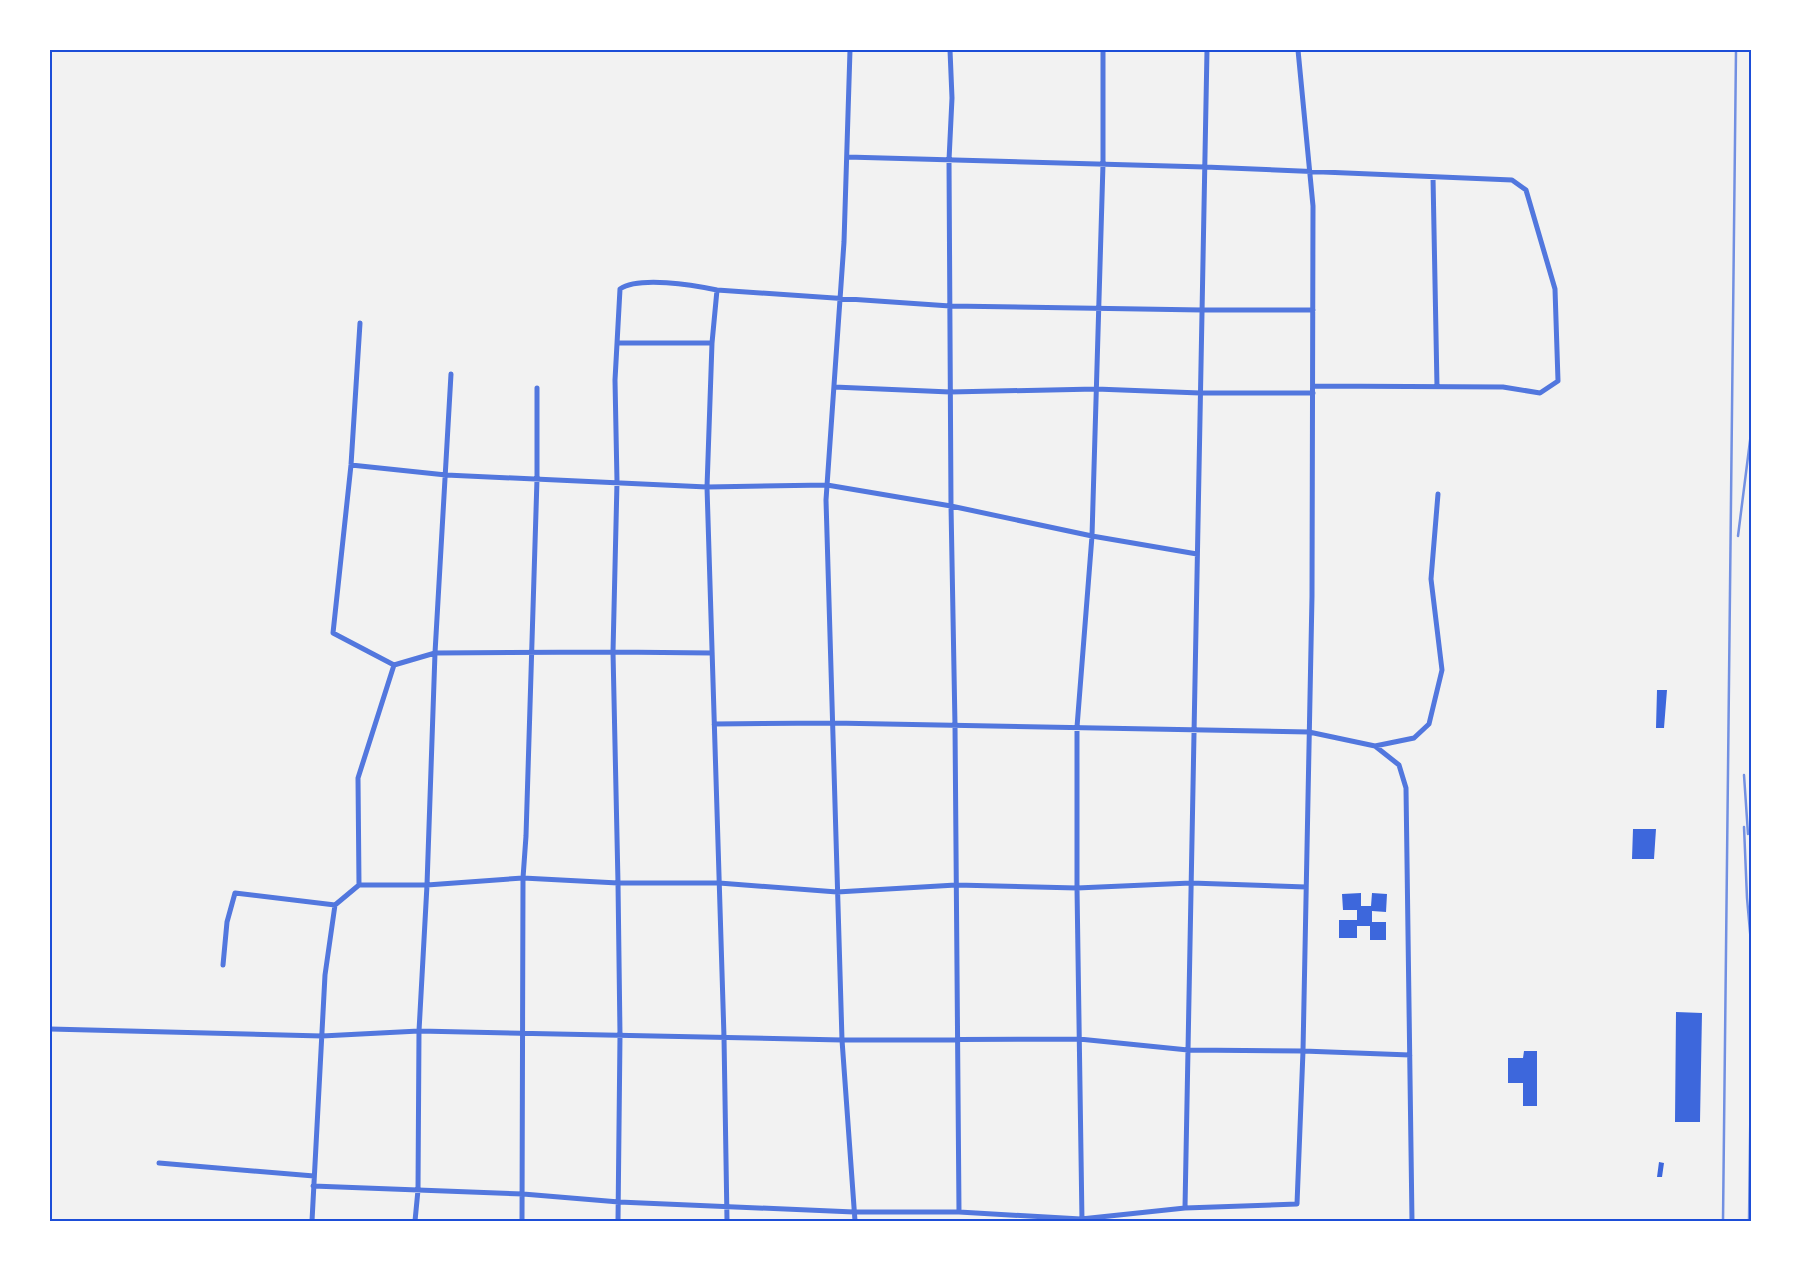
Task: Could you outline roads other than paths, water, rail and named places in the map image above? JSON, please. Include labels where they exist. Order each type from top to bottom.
[{"type":"street","points":[[850,50],[840,297],[826,500],[842,1040],[855,1221]]},
{"type":"street","points":[[950,50],[952,98],[949,160],[950,392],[959,1212]]},
{"type":"street","points":[[1082,1220],[1077,888],[1077,727],[1092,536],[1103,164],[1103,50]]},
{"type":"street","points":[[1184,1208],[1207,50]]},
{"type":"street","points":[[313,1186],[523,1194],[619,1202],[854,1212],[959,1212],[1082,1220],[1184,1208],[1296,1204],[1306,887],[1312,596],[1313,393],[1313,206],[1298,50]]},
{"type":"street","points":[[847,157],[1205,167],[1512,180],[1526,190],[1555,289],[1558,381],[1540,393],[1503,387],[1313,386]]},
{"type":"street","points":[[1433,177],[1438,387]]},
{"type":"street","points":[[618,1221],[620,1035],[612,652],[617,482],[615,380],[620,289],[628,284],[686,283],[717,290],[950,306],[1313,310]]},
{"type":"street","points":[[717,290],[712,342],[707,487],[724,1038],[727,1221]]},
{"type":"street","points":[[360,323],[351,465],[333,633],[394,665],[434,653],[712,653]]},
{"type":"street","points":[[618,343],[712,342]]},
{"type":"street","points":[[415,1221],[418,1190],[419,1031],[427,884],[434,653],[451,374]]},
{"type":"street","points":[[834,387],[950,392],[1096,389],[1200,393],[1313,393]]},
{"type":"street","points":[[522,1221],[523,878],[537,479],[537,388]]},
{"type":"street","points":[[351,465],[446,475],[707,487],[827,485],[951,506],[1092,536],[1197,554]]},
{"type":"street","points":[[714,724],[833,723],[1309,732],[1375,746],[1414,738],[1429,724],[1442,670],[1431,579],[1438,494]]},
{"type":"street","points":[[359,884],[358,778],[394,665]]},
{"type":"street","points":[[1375,746],[1398,765],[1406,788],[1412,1221]]},
{"type":"street","points":[[312,1221],[325,975],[335,905],[359,884],[427,884],[523,878],[618,883],[719,883],[838,892],[956,885],[1077,888],[1191,883],[1306,887]]},
{"type":"street","points":[[223,965],[227,922],[235,893],[335,905]]},
{"type":"street","points":[[50,1029],[322,1036],[419,1031],[842,1040],[1079,1039],[1188,1050],[1302,1051],[1410,1055]]},
{"type":"street","points":[[159,1162],[314,1176]]},
{"type":"railway","points":[[1723,1221],[1736,50]]},
{"type":"railway","points":[[1738,536],[1751,433]]},
{"type":"railway","points":[[1744,775],[1748,834]]},
{"type":"railway","points":[[1744,827],[1751,943]]},
{"type":"railway","points":[[1749,1221],[1751,1066]]}]
